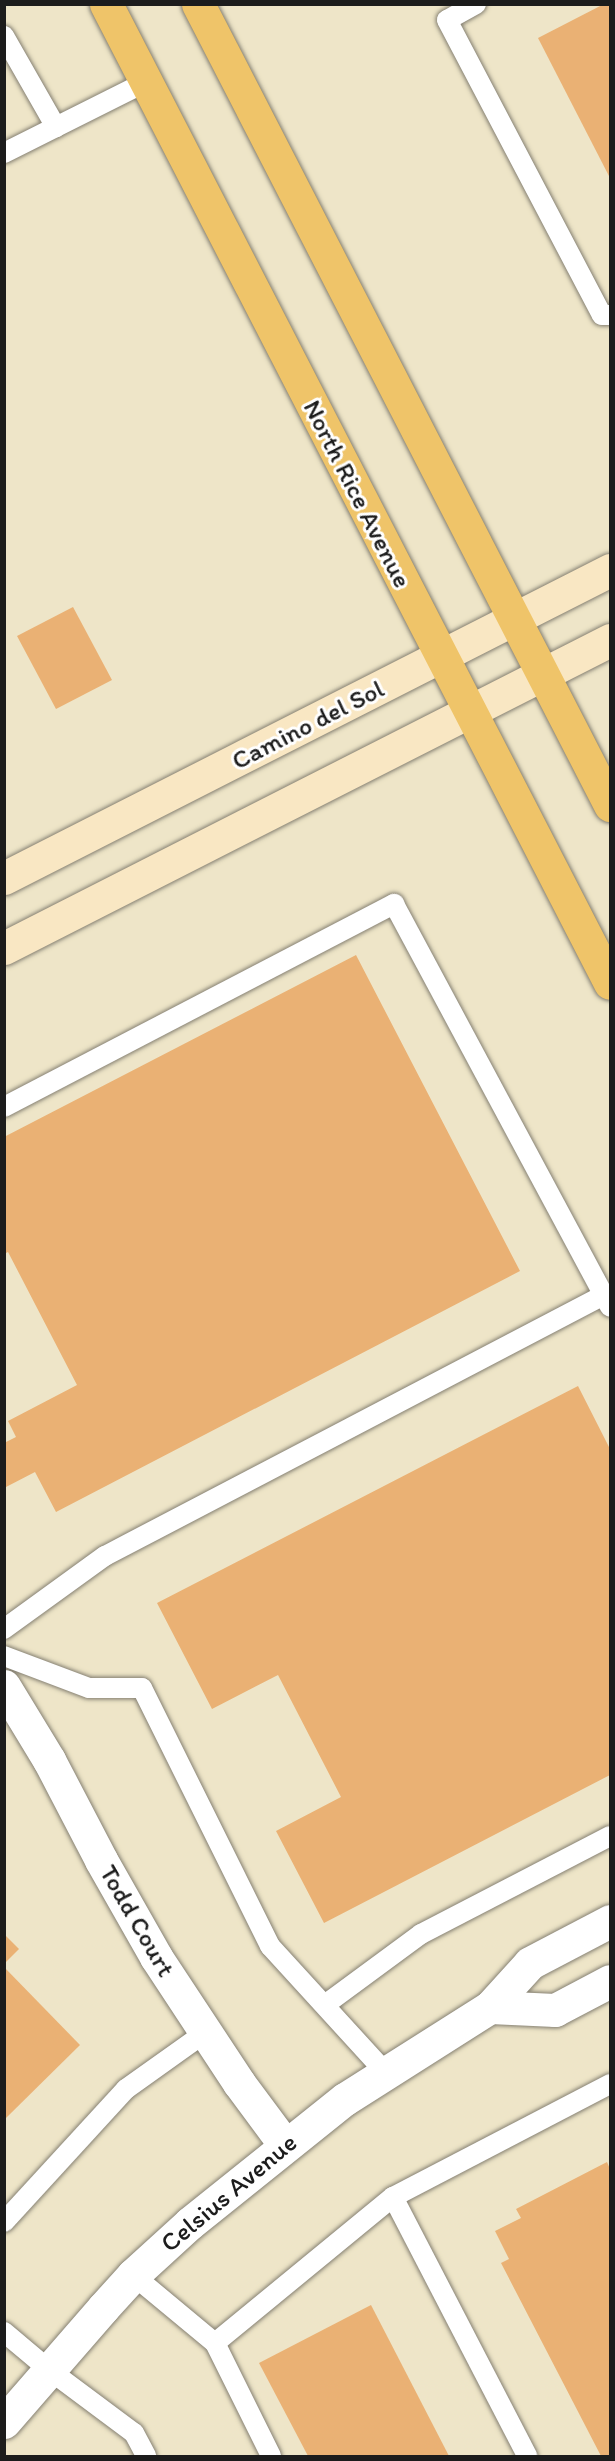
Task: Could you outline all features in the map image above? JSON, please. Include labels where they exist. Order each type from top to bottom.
[{"type":"highway","name":"North Rice Avenue","points":[[106,4],[610,982]]},
{"type":"highway","points":[[198,4],[610,805]]},
{"type":"street","name":"Camino del Sol","points":[[4,878],[610,570]]},
{"type":"street","points":[[4,948],[610,640]]},
{"type":"street","name":"Todd Court","points":[[4,1686],[49,1760],[101,1860],[156,1957],[285,2145]]},
{"type":"street","name":"Celsius Avenue","points":[[4,2422],[133,2275],[190,2223],[285,2145],[385,2072],[490,2007],[530,1963],[610,1921]]},
{"type":"street","points":[[490,2007],[555,2010],[607,1991]]},
{"type":"lane","points":[[476,4],[447,21],[602,315],[610,315]]},
{"type":"lane","points":[[4,36],[56,127]]},
{"type":"lane","points":[[4,153],[146,82]]},
{"type":"lane","points":[[4,1107],[394,904],[608,1301],[105,1556],[4,1629]]},
{"type":"lane","points":[[4,1656],[89,1688],[142,1688],[270,1946],[326,2004],[385,2072]]},
{"type":"lane","points":[[326,2004],[421,1934],[610,1836]]},
{"type":"lane","points":[[4,2222],[126,2089],[206,2032]]},
{"type":"lane","points":[[215,2343],[393,2197],[610,2084]]},
{"type":"lane","points":[[393,2197],[527,2457]]},
{"type":"lane","points":[[133,2275],[215,2343],[272,2457]]},
{"type":"lane","points":[[4,2332],[48,2370],[134,2433],[146,2457]]},
{"type":"building","points":[[604,4],[610,4],[610,178],[538,38]]},
{"type":"building","points":[[73,607],[112,680],[56,709],[17,636]]},
{"type":"building","points":[[356,955],[520,1271],[56,1512],[35,1472],[6,1487],[4,1443],[16,1437],[8,1421],[77,1385],[8,1252],[4,1254],[4,1137]]},
{"type":"building","points":[[578,1386],[610,1449],[610,1775],[324,1923],[276,1831],[341,1797],[278,1675],[212,1709],[157,1603]]},
{"type":"building","points":[[4,1934],[19,1949],[4,1964]]},
{"type":"building","points":[[5,1968],[80,2045],[5,2119]]},
{"type":"building","points":[[607,2162],[610,2169],[610,2456],[601,2456],[501,2263],[509,2259],[495,2231],[521,2218],[516,2209]]},
{"type":"building","points":[[371,2305],[449,2456],[308,2456],[259,2363]]}]
